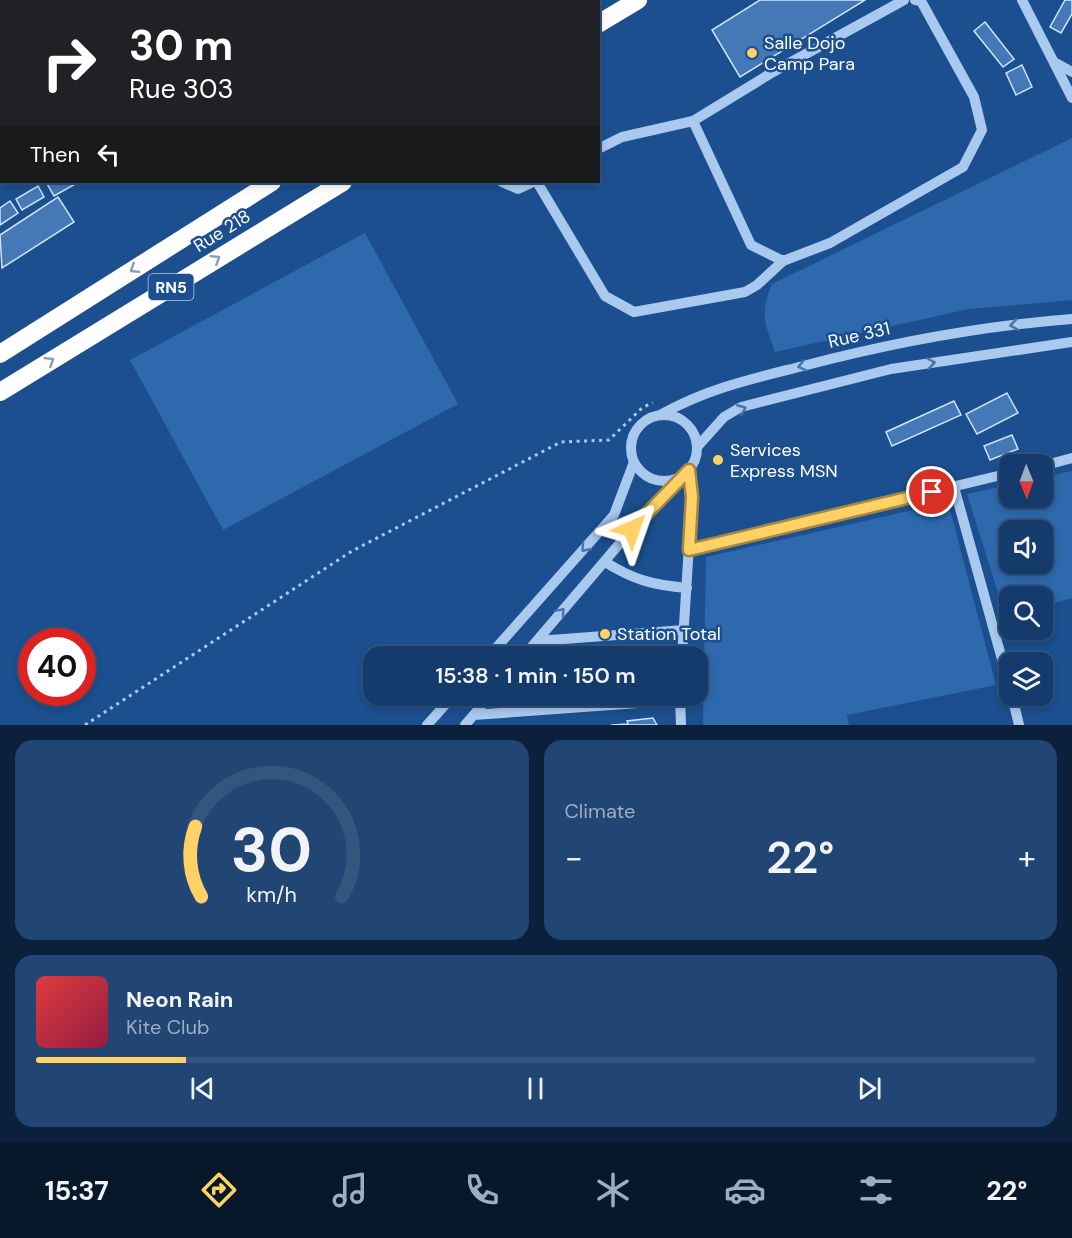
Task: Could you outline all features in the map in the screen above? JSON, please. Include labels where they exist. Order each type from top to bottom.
[{"type":"highway","points":[[600,23],[638,0]]},
{"type":"highway","name":"Rue 218","points":[[0,354],[270,183]]},
{"type":"highway","name":"Rue 218","points":[[0,392],[341,183]]},
{"type":"street","points":[[600,148],[622,137],[693,121],[773,72],[904,0]]},
{"type":"street","points":[[536,183],[605,296],[634,312],[745,292],[757,285],[783,261],[830,243],[963,167],[982,130],[974,97],[921,1],[915,0]]},
{"type":"street","points":[[1022,0],[1072,98]]},
{"type":"street","points":[[1053,61],[1072,72]]},
{"type":"street","points":[[693,121],[751,245],[783,261]]},
{"type":"street","points":[[504,183],[518,189],[533,183]]},
{"type":"street","name":"Rue 331","points":[[662,414],[695,395],[723,386],[885,345],[1072,319]]},
{"type":"street","points":[[698,446],[724,417],[741,408],[891,369],[1072,342]]},
{"type":"street","points":[[533,646],[604,562],[689,470],[696,459],[698,446],[694,433],[686,423],[675,416],[662,414],[649,418],[635,431],[630,450],[634,462],[641,473],[653,479],[666,481],[680,478]]},
{"type":"street","points":[[1053,463],[1072,458]]},
{"type":"street","points":[[498,646],[614,516],[634,462]]},
{"type":"street","points":[[683,646],[692,497],[689,470]]},
{"type":"street","points":[[689,550],[999,477]]},
{"type":"street","points":[[954,487],[1000,652]]},
{"type":"street","points":[[604,562],[632,579],[661,586],[687,588]]},
{"type":"street","points":[[537,641],[684,630]]},
{"type":"street","points":[[427,725],[444,706]]},
{"type":"street","points":[[465,725],[482,706]]},
{"type":"street","points":[[474,715],[583,706]]},
{"type":"street","points":[[680,706],[681,725]]},
{"type":"street","points":[[1015,706],[1020,725]]},
{"type":"path","points":[[85,725],[352,551],[561,442],[609,440],[644,407],[663,399]]},
{"type":"shaded area","points":[[1072,138],[1072,300],[969,309],[775,352],[765,318],[766,303],[772,284]]},
{"type":"shaded area","points":[[365,233],[458,404],[223,530],[130,360]]},
{"type":"shaded area","points":[[1072,471],[1072,598],[1053,603],[1053,586],[999,586],[999,596],[967,494],[999,487],[999,508],[1053,508],[1053,475]]},
{"type":"shaded area","points":[[948,502],[996,685],[847,715],[849,725],[703,725],[703,706],[708,706],[708,646],[704,646],[706,557]]},
{"type":"building","name":"Salle Dojo Camp Para","points":[[760,0],[865,0],[740,77],[712,30]]},
{"type":"building","points":[[1065,0],[1072,0],[1072,14],[1061,33],[1050,27]]},
{"type":"building","points":[[985,22],[1014,59],[1003,67],[974,31]]},
{"type":"building","points":[[1022,65],[1032,87],[1016,95],[1006,73]]},
{"type":"building","points":[[47,183],[77,183],[54,196]]},
{"type":"building","points":[[38,186],[44,197],[22,210],[16,199]]},
{"type":"building","points":[[58,197],[74,222],[2,268],[0,235]]},
{"type":"building","points":[[10,201],[18,213],[0,225],[0,208]]},
{"type":"building","points":[[1007,393],[1018,413],[977,434],[966,414]]},
{"type":"building","points":[[954,401],[961,415],[892,446],[886,432]]},
{"type":"building","points":[[1012,435],[1018,449],[999,454],[999,456],[990,460],[984,446]]},
{"type":"building","points":[[653,718],[657,725],[611,725],[628,724],[627,721]]},
{"type":"place","name":"Salle Dojo Camp Para","points":[[752,53]]},
{"type":"place","name":"Services Express MSN","points":[[718,460]]},
{"type":"place","name":"Station Total","points":[[605,634]]},
{"type":"route","points":[[632,529],[689,470],[692,497],[689,550],[932,492]]}]
